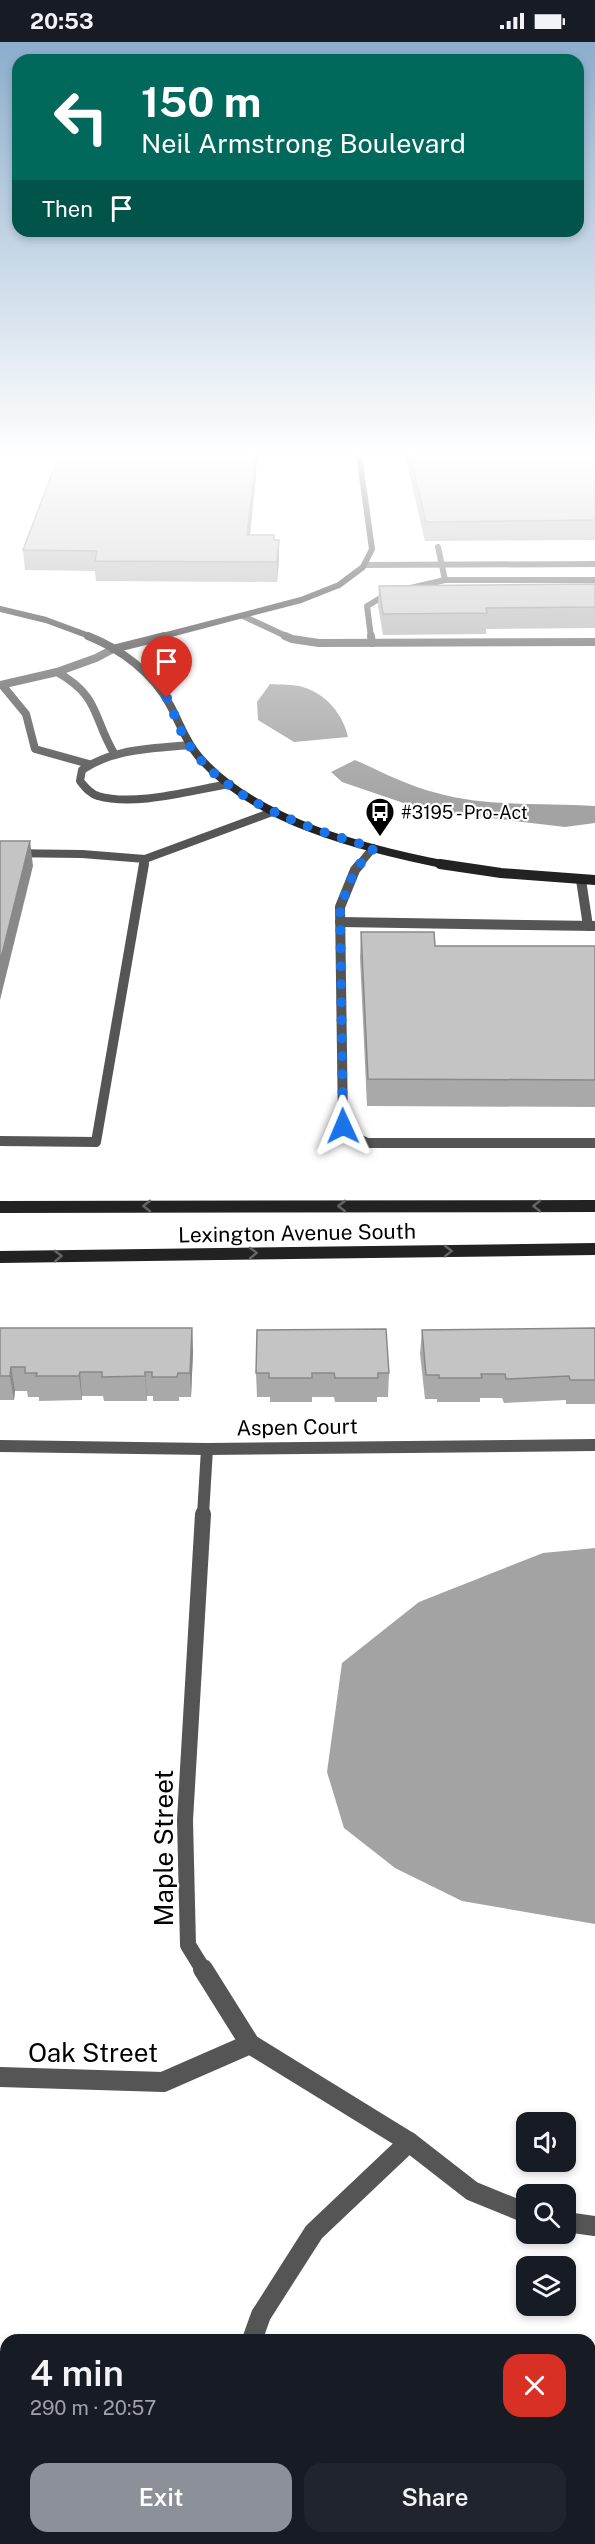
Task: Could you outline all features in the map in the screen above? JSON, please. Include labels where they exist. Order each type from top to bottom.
[{"type":"street","points":[[1,686],[57,672],[96,658],[113,649],[243,616],[321,593],[345,581],[356,572]]},
{"type":"street","points":[[443,572],[445,580]]},
{"type":"street","points":[[372,643],[367,606],[389,593],[445,580],[595,580]]},
{"type":"street","points":[[0,609],[64,627],[113,649],[135,664],[154,681],[167,698],[189,745],[204,762],[230,784],[275,811],[317,829],[374,848],[460,867],[595,880]]},
{"type":"street","points":[[243,616],[292,639],[319,643],[595,642]]},
{"type":"street","points":[[57,672],[75,680],[86,691],[96,709],[102,734],[115,755]]},
{"type":"street","points":[[1,686],[19,701],[29,716],[35,749],[89,764]]},
{"type":"street","points":[[189,745],[115,755],[89,764],[82,770],[80,781],[89,792],[108,797],[142,796],[230,784]]},
{"type":"street","points":[[0,853],[82,854],[145,859],[275,811]]},
{"type":"street","points":[[374,848],[355,870],[340,907],[343,1126],[348,1133],[367,1143],[595,1143]]},
{"type":"street","points":[[0,1141],[96,1142],[145,859]]},
{"type":"street","points":[[340,922],[592,926],[581,880]]},
{"type":"street","name":"Lexington Avenue South","points":[[0,1207],[595,1206]]},
{"type":"street","name":"Lexington Avenue South","points":[[0,1257],[595,1249]]},
{"type":"street","name":"Aspen Court","points":[[0,1446],[207,1449],[595,1445]]},
{"type":"street","name":"Maple Street","points":[[207,1449],[185,1820],[188,1945],[250,2044],[409,2142],[472,2191],[516,2209]]},
{"type":"street","name":"Oak Street","points":[[0,2077],[163,2082],[250,2044]]},
{"type":"street","points":[[254,2334],[261,2315],[314,2232],[409,2142]]},
{"type":"street","points":[[576,2223],[595,2226]]},
{"type":"shaded area","points":[[270,684],[299,686],[319,695],[338,713],[348,737],[294,742],[258,720],[257,702]]},
{"type":"shaded area","points":[[355,760],[416,787],[475,801],[595,806],[595,823],[565,827],[424,810],[342,782],[331,772]]},
{"type":"shaded area","points":[[595,1548],[595,1924],[462,1901],[395,1868],[344,1828],[327,1772],[342,1663],[419,1602],[543,1553]]},
{"type":"building","points":[[595,584],[595,607],[486,608],[487,613],[383,614],[379,586]]},
{"type":"building","points":[[0,841],[30,841],[0,962]]},
{"type":"building","points":[[361,932],[434,932],[435,946],[595,946],[595,1080],[368,1079]]},
{"type":"building","points":[[0,1328],[192,1328],[190,1373],[178,1373],[177,1377],[152,1377],[152,1372],[145,1372],[145,1376],[102,1377],[102,1372],[80,1372],[79,1376],[36,1376],[37,1373],[25,1373],[25,1367],[11,1367],[10,1376],[0,1376]]},
{"type":"building","points":[[595,1328],[595,1380],[570,1380],[569,1376],[506,1379],[505,1374],[481,1374],[482,1378],[439,1378],[439,1375],[426,1375],[422,1330]]},
{"type":"building","points":[[386,1329],[389,1373],[378,1373],[378,1378],[335,1378],[334,1373],[312,1373],[312,1378],[269,1378],[269,1373],[256,1373],[257,1330]]},
{"type":"place","name":"#3195 - Pro-Act","points":[[380,838]]},
{"type":"route","points":[[167,698],[191,748],[220,777],[261,804],[287,817],[374,848],[355,870],[340,907],[343,1126]]}]
